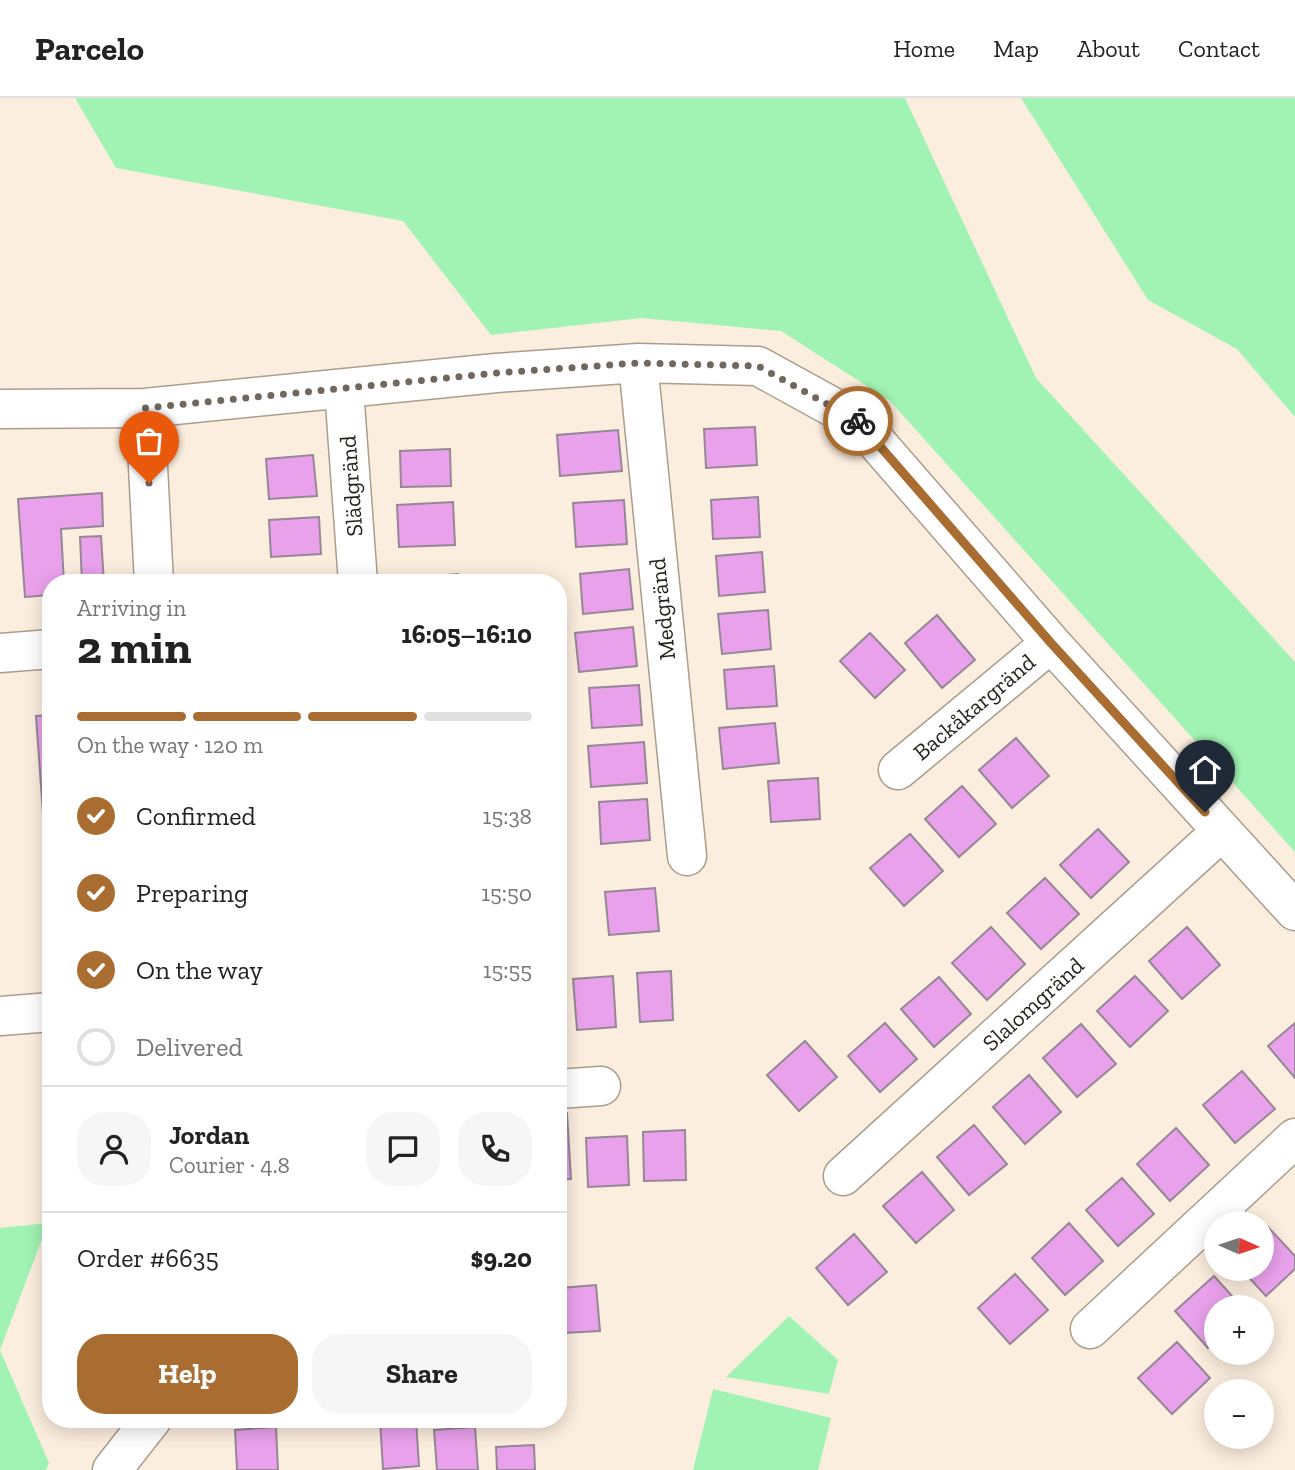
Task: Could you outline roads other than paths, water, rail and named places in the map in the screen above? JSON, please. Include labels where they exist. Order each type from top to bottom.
[{"type":"street","points":[[0,409],[145,408],[496,373],[638,363],[758,366],[858,421],[1051,643],[1295,911]]},
{"type":"street","name":"Medgränd","points":[[638,363],[687,856]]},
{"type":"street","name":"Slädgränd","points":[[344,388],[357,574]]},
{"type":"street","points":[[145,408],[154,574]]},
{"type":"street","name":"Backåkargränd","points":[[898,770],[1051,643]]},
{"type":"street","points":[[0,653],[42,650]]},
{"type":"street","name":"Slalomgränd","points":[[843,1176],[1222,831]]},
{"type":"street","points":[[0,1016],[42,1013]]},
{"type":"street","points":[[567,1088],[601,1086]]},
{"type":"street","points":[[1090,1329],[1295,1138]]},
{"type":"street","points":[[113,1470],[145,1428]]}]
